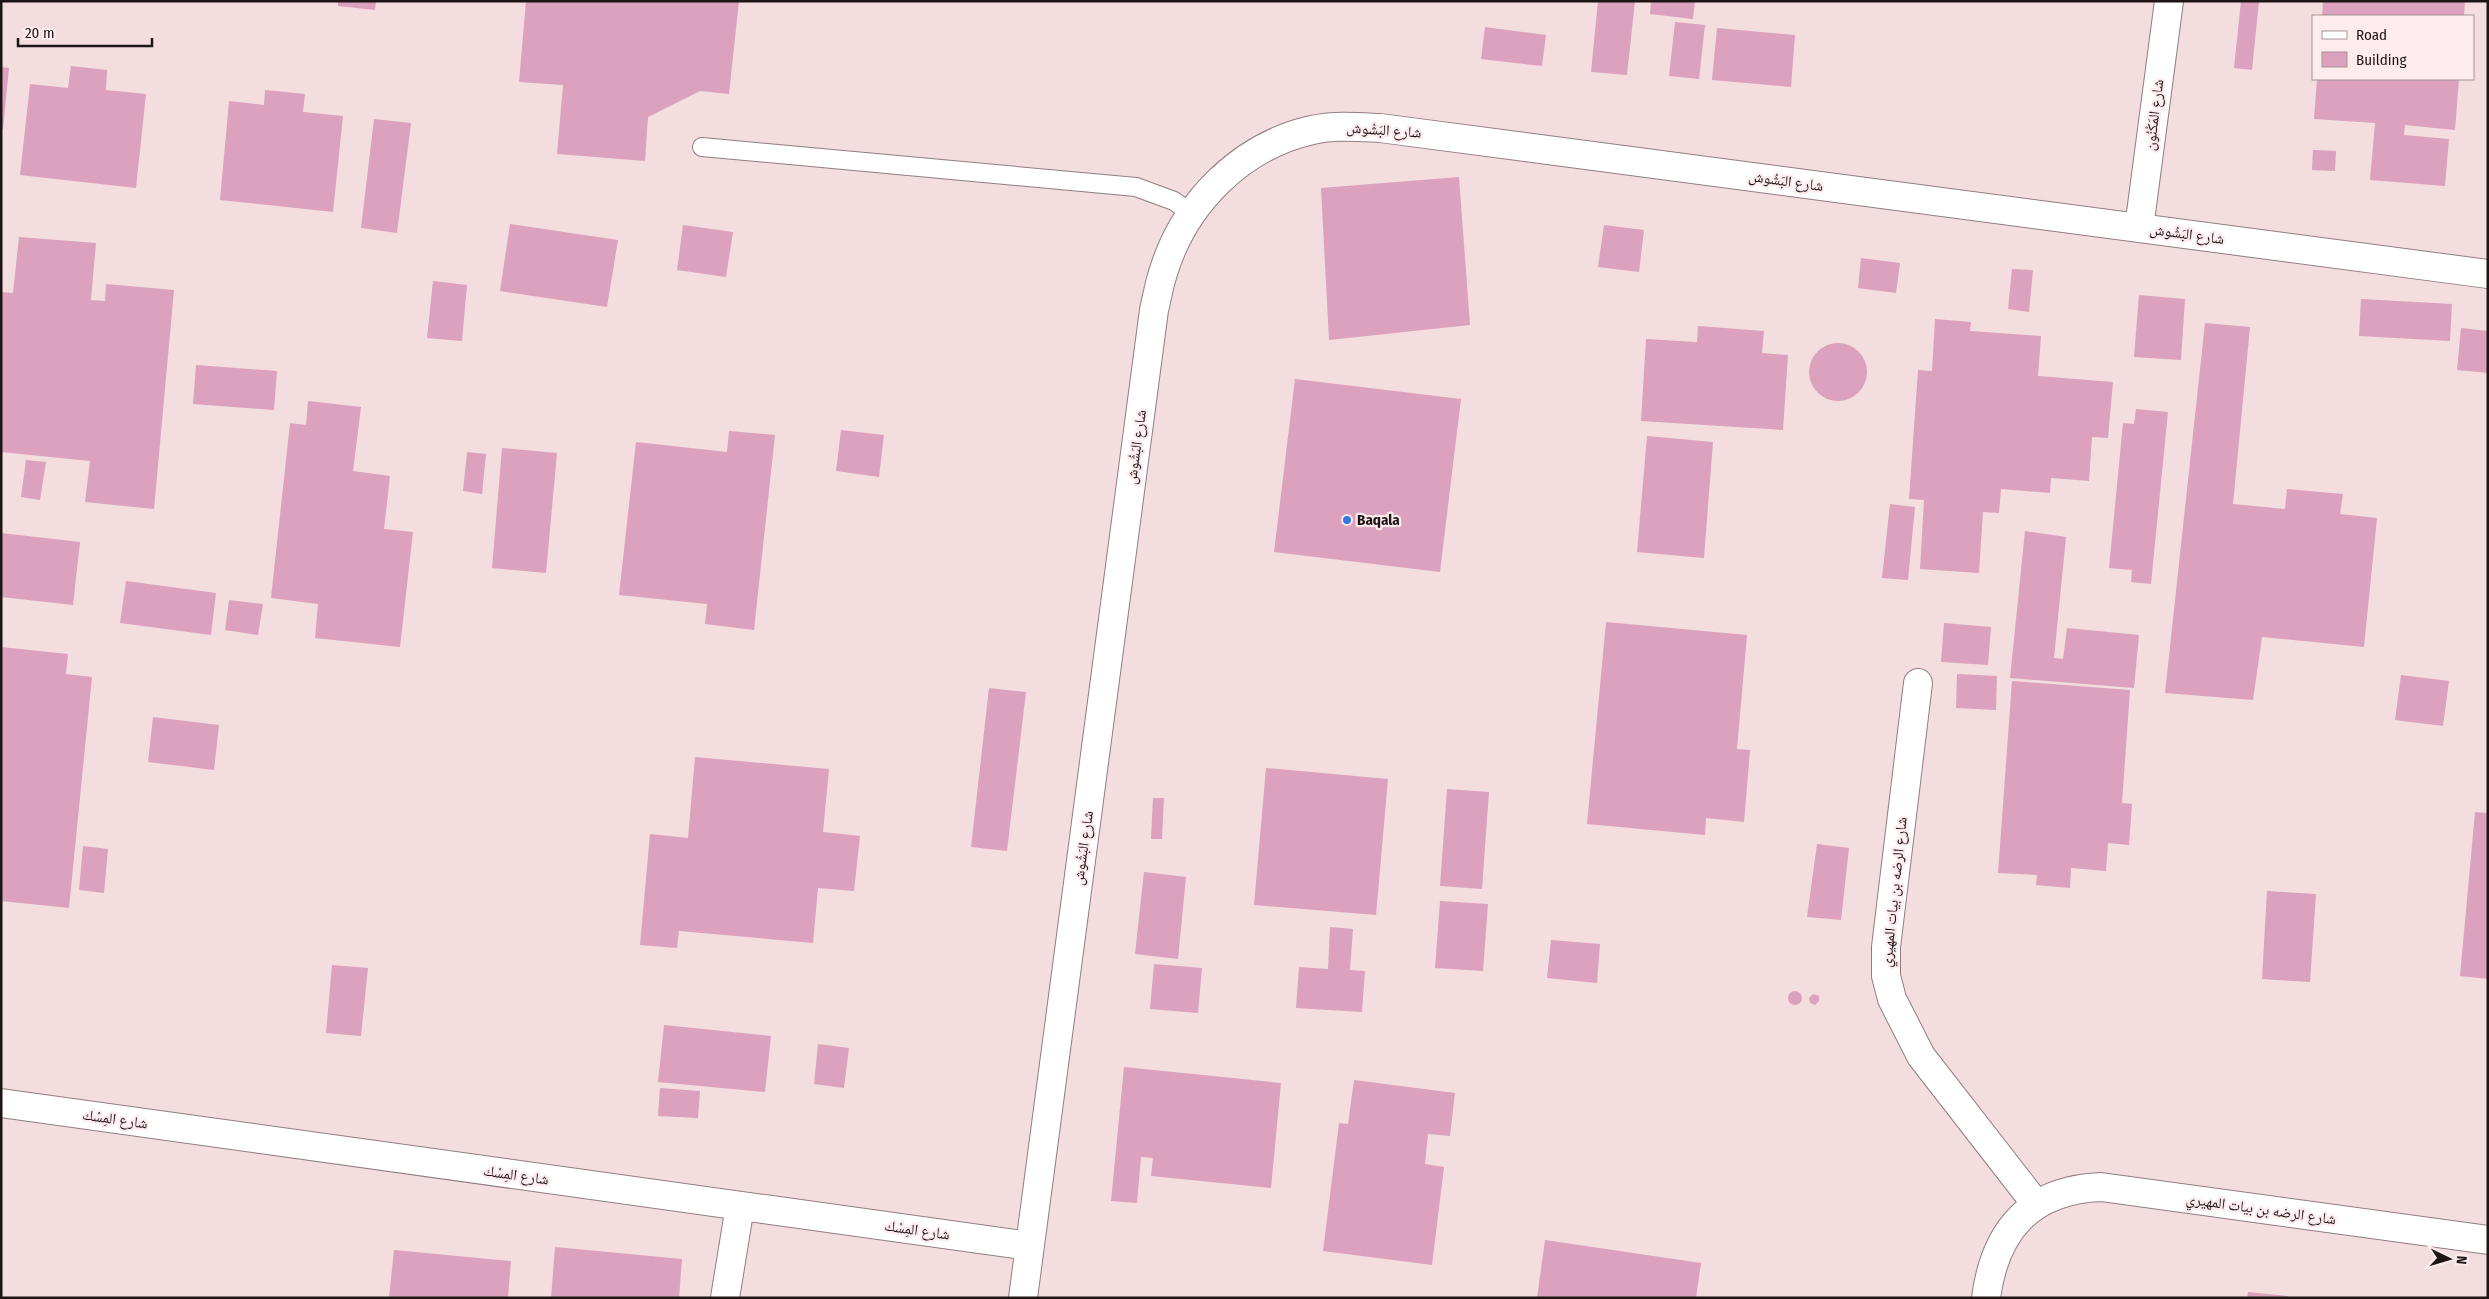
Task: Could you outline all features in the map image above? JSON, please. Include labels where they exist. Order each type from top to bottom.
[{"type":"street","name":"شارع المَكْنُون","points":[[2140,228],[2169,1]]},
{"type":"street","name":"شارع البَشُوش","points":[[1023,1298],[1154,310],[1163,273],[1175,242],[1192,214],[1223,175],[1250,155],[1281,139],[1313,130],[1347,126],[1390,129],[2488,274]]},
{"type":"street","name":"شارع الرضه بن بيات المهيري","points":[[1918,682],[1886,946],[1886,976],[1892,1000],[1921,1056],[2036,1204]]},
{"type":"street","name":"شارع المِسْك","points":[[1,1103],[1030,1246]]},
{"type":"street","name":"شارع الرضه بن بيات المهيري","points":[[1986,1298],[1994,1256],[2004,1236],[2019,1218],[2036,1204],[2056,1194],[2078,1188],[2101,1187],[2488,1240]]},
{"type":"street","points":[[725,1298],[740,1206]]},
{"type":"lane","points":[[702,147],[1136,186],[1174,201],[1192,214]]},
{"type":"building","points":[[338,1],[376,1],[375,10],[338,6]]},
{"type":"building","points":[[526,1],[739,1],[729,94],[700,91],[648,117],[645,161],[557,154],[563,85],[519,82]]},
{"type":"building","points":[[1598,1],[1635,1],[1627,75],[1591,72]]},
{"type":"building","points":[[1651,1],[1695,1],[1693,19],[1650,14]]},
{"type":"building","points":[[2241,1],[2259,1],[2252,70],[2234,68]]},
{"type":"building","points":[[2323,1],[2465,1],[2464,15],[2322,15]]},
{"type":"building","points":[[1675,22],[1705,25],[1699,79],[1669,76]]},
{"type":"building","points":[[1485,27],[1546,35],[1542,66],[1481,59]]},
{"type":"building","points":[[1717,28],[1795,35],[1791,87],[1712,80]]},
{"type":"building","points":[[71,66],[107,70],[106,90],[146,94],[136,188],[20,175],[30,84],[68,88]]},
{"type":"building","points":[[1,67],[9,68],[3,129],[1,129]]},
{"type":"building","points":[[2317,80],[2459,80],[2455,130],[2405,125],[2404,135],[2449,139],[2445,186],[2370,180],[2375,123],[2314,119]]},
{"type":"building","points":[[265,90],[305,94],[303,112],[343,116],[333,212],[220,200],[229,101],[264,105]]},
{"type":"building","points":[[374,119],[411,123],[397,233],[361,228]]},
{"type":"building","points":[[2313,150],[2336,151],[2335,171],[2312,170]]},
{"type":"building","points":[[1459,177],[1470,325],[1329,340],[1321,188]]},
{"type":"building","points":[[510,224],[618,240],[607,307],[500,291]]},
{"type":"building","points":[[683,225],[733,232],[726,277],[677,270]]},
{"type":"building","points":[[1604,225],[1644,230],[1639,272],[1598,267]]},
{"type":"building","points":[[19,237],[96,243],[91,300],[105,301],[106,284],[174,290],[154,509],[85,502],[90,461],[1,452],[1,292],[13,293]]},
{"type":"building","points":[[1861,258],[1900,263],[1896,293],[1858,288]]},
{"type":"building","points":[[2012,269],[2033,270],[2029,312],[2008,309]]},
{"type":"building","points":[[433,281],[467,285],[462,341],[427,338]]},
{"type":"building","points":[[2139,295],[2185,299],[2181,360],[2134,357]]},
{"type":"building","points":[[2361,299],[2452,304],[2450,341],[2359,336]]},
{"type":"building","points":[[1935,319],[1971,322],[1970,331],[2041,336],[2038,376],[2113,382],[2108,438],[2092,437],[2089,481],[2051,478],[2050,493],[2001,489],[1999,513],[1983,512],[1979,573],[1920,569],[1924,500],[1909,499],[1918,370],[1932,371]]},
{"type":"building","points":[[2205,323],[2250,327],[2233,504],[2285,509],[2287,489],[2343,494],[2340,514],[2377,518],[2364,647],[2262,637],[2253,700],[2165,693]]},
{"type":"building","points":[[1698,326],[1764,331],[1762,353],[1788,355],[1783,430],[1641,421],[1646,339],[1697,342]]},
{"type":"building","points":[[2461,328],[2488,331],[2488,373],[2457,370]]},
{"type":"building","points":[[1838,343],[1849,345],[1862,356],[1867,372],[1865,383],[1854,396],[1838,401],[1827,399],[1814,388],[1809,372],[1811,361],[1822,348]]},
{"type":"building","points":[[196,365],[277,371],[274,410],[193,404]]},
{"type":"building","points":[[1295,379],[1461,399],[1440,572],[1274,552]]},
{"type":"building","points":[[308,401],[361,407],[353,471],[390,476],[384,529],[413,532],[400,647],[315,638],[318,604],[271,598],[290,423],[306,425]]},
{"type":"building","points":[[2136,409],[2168,412],[2151,584],[2131,582],[2132,570],[2109,568],[2123,423],[2134,424]]},
{"type":"building","points":[[841,430],[884,435],[879,477],[836,471]]},
{"type":"building","points":[[729,431],[775,435],[754,630],[705,624],[707,604],[619,595],[636,442],[727,452]]},
{"type":"building","points":[[1647,436],[1713,442],[1704,558],[1637,552]]},
{"type":"building","points":[[502,448],[557,453],[546,573],[492,568]]},
{"type":"building","points":[[467,452],[486,454],[482,494],[463,491]]},
{"type":"building","points":[[26,460],[46,462],[40,500],[21,497]]},
{"type":"building","points":[[1890,504],[1915,507],[1908,580],[1882,578]]},
{"type":"building","points":[[2025,531],[2066,537],[2054,658],[2063,659],[2067,628],[2139,635],[2134,688],[2010,678]]},
{"type":"building","points":[[1,533],[80,542],[73,605],[1,597]]},
{"type":"building","points":[[126,581],[216,593],[211,635],[120,623]]},
{"type":"building","points":[[229,600],[263,604],[258,635],[225,630]]},
{"type":"building","points":[[1606,622],[1747,635],[1737,749],[1750,750],[1744,822],[1706,818],[1705,835],[1587,824]]},
{"type":"building","points":[[1944,623],[1991,627],[1988,665],[1941,662]]},
{"type":"building","points":[[1,647],[68,654],[66,674],[92,677],[69,908],[1,901]]},
{"type":"building","points":[[1957,674],[1997,676],[1996,710],[1956,708]]},
{"type":"building","points":[[2401,675],[2449,681],[2443,726],[2395,720]]},
{"type":"building","points":[[2012,681],[2130,690],[2122,803],[2132,804],[2129,845],[2108,843],[2106,871],[2071,868],[2070,888],[2036,885],[2037,875],[1998,873]]},
{"type":"building","points":[[989,688],[1026,692],[1007,851],[971,847]]},
{"type":"building","points":[[153,717],[219,725],[214,770],[148,762]]},
{"type":"building","points":[[695,757],[829,769],[823,832],[860,836],[854,891],[818,888],[813,943],[679,931],[677,948],[640,945],[650,834],[688,838]]},
{"type":"building","points":[[1266,768],[1388,779],[1376,915],[1254,905]]},
{"type":"building","points":[[1447,789],[1489,792],[1482,889],[1440,886]]},
{"type":"building","points":[[1153,798],[1164,798],[1162,839],[1151,839]]},
{"type":"building","points":[[2475,812],[2488,813],[2488,979],[2460,976]]},
{"type":"building","points":[[1817,844],[1849,848],[1841,920],[1807,917]]},
{"type":"building","points":[[83,846],[108,849],[104,893],[79,890]]},
{"type":"building","points":[[1144,872],[1186,877],[1178,959],[1135,954]]},
{"type":"building","points":[[2267,891],[2316,894],[2310,982],[2262,979]]},
{"type":"building","points":[[1440,901],[1488,904],[1483,971],[1435,968]]},
{"type":"building","points":[[1330,927],[1353,929],[1350,970],[1365,971],[1362,1012],[1296,1008],[1299,967],[1328,969]]},
{"type":"building","points":[[1551,940],[1600,944],[1597,983],[1547,978]]},
{"type":"building","points":[[1154,964],[1202,968],[1198,1013],[1150,1009]]},
{"type":"building","points":[[332,965],[368,968],[361,1036],[326,1033]]},
{"type":"building","points":[[1795,991],[1800,993],[1802,998],[1800,1003],[1795,1005],[1790,1003],[1788,998],[1790,993]]},
{"type":"building","points":[[1813,994],[1819,996],[1819,1001],[1815,1005],[1810,1003],[1809,998]]},
{"type":"building","points":[[664,1025],[771,1036],[765,1092],[658,1082]]},
{"type":"building","points":[[818,1044],[849,1048],[844,1088],[814,1084]]},
{"type":"building","points":[[1124,1067],[1281,1083],[1271,1188],[1151,1176],[1153,1158],[1141,1157],[1137,1203],[1111,1201]]},
{"type":"building","points":[[1354,1080],[1455,1093],[1450,1136],[1428,1134],[1425,1164],[1444,1167],[1432,1265],[1323,1251],[1339,1123],[1348,1124]]},
{"type":"building","points":[[660,1088],[700,1091],[698,1118],[658,1116]]},
{"type":"building","points":[[1545,1240],[1701,1263],[1696,1298],[1537,1298]]},
{"type":"building","points":[[555,1247],[682,1259],[679,1298],[551,1298]]},
{"type":"building","points":[[394,1250],[511,1261],[508,1298],[389,1298]]},
{"type":"building","points":[[2248,1292],[2288,1296],[2288,1298],[2247,1298]]},
{"type":"place","name":"Baqala","points":[[1347,520]]}]
